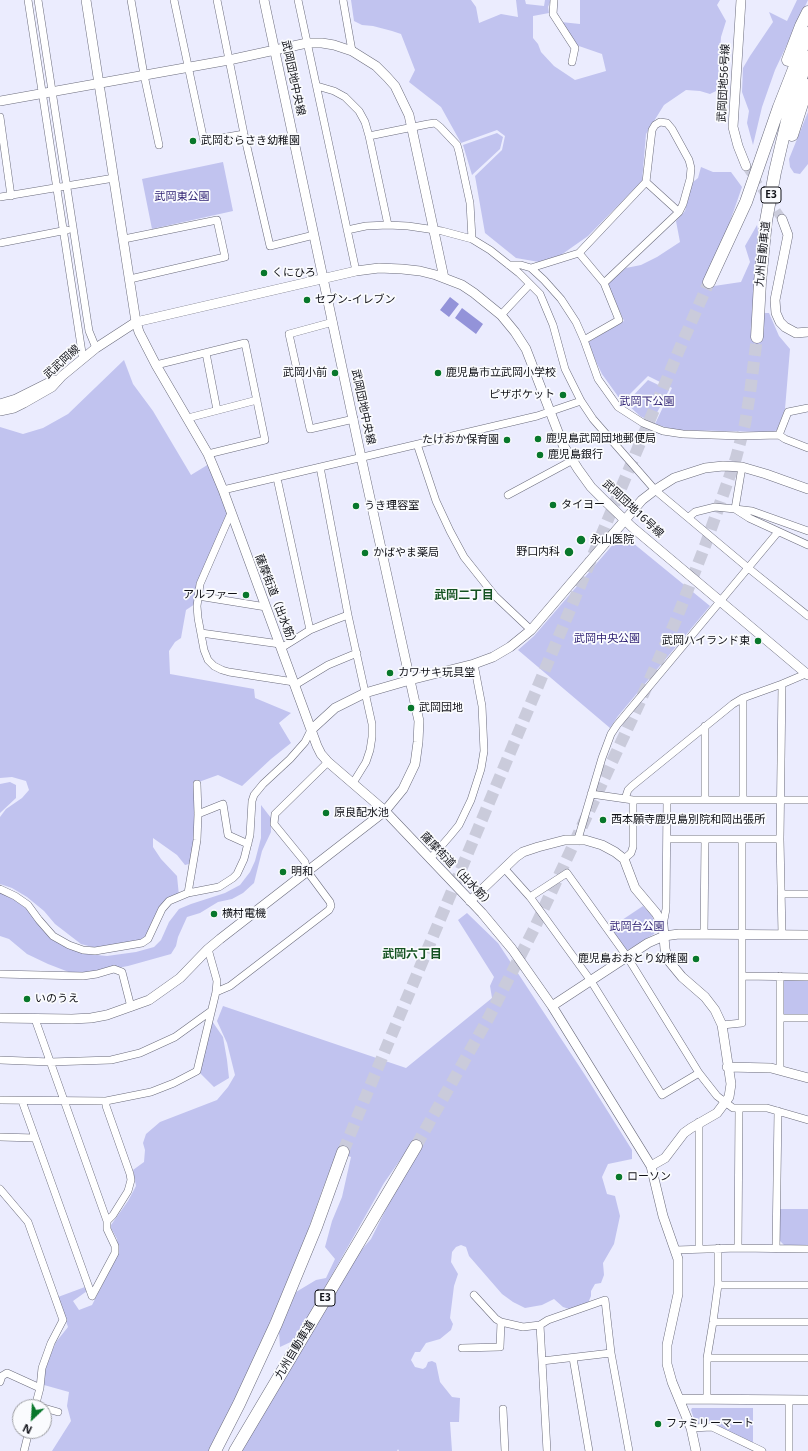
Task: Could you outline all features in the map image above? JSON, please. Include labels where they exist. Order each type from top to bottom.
[{"type":"highway","points":[[804,29],[808,12]]},
{"type":"highway","name":"E3","points":[[709,282],[746,202],[779,108],[804,29]]},
{"type":"highway","name":"九州自動車道","points":[[757,337],[760,282],[766,221],[775,172],[788,117],[808,57]]},
{"type":"highway","points":[[760,282],[772,207],[795,124],[808,85]]},
{"type":"highway","name":"九州自動車道","points":[[236,1451],[416,1146]]},
{"type":"highway","points":[[215,1451],[239,1404],[276,1324],[316,1227],[343,1152]]},
{"type":"street","points":[[28,0],[83,359]]},
{"type":"street","points":[[38,0],[89,331],[96,348]]},
{"type":"street","name":"薩摩街道（出水筋）","points":[[86,0],[136,322],[139,332],[156,365],[208,454],[223,490],[317,746],[328,762],[384,811],[470,901],[512,949],[552,1006],[651,1166],[663,1216],[678,1259],[679,1284],[667,1355],[668,1372],[691,1428],[696,1451]]},
{"type":"street","points":[[131,0],[144,75],[159,145]]},
{"type":"street","points":[[174,0],[204,141],[244,134]]},
{"type":"street","points":[[217,0],[244,134],[270,246],[314,235]]},
{"type":"street","name":"武岡団地中央線","points":[[0,1018],[91,1018],[107,1015],[149,1000],[180,978],[208,948],[384,811],[403,790],[412,771],[417,755],[419,721],[361,457],[354,418],[264,0]]},
{"type":"street","points":[[298,0],[356,271]]},
{"type":"street","points":[[343,0],[352,51]]},
{"type":"street","points":[[554,0],[553,14],[575,48],[572,62]]},
{"type":"street","name":"武岡団地56号線","points":[[741,0],[733,127],[739,152],[746,166]]},
{"type":"street","points":[[0,101],[229,60],[307,43],[334,44],[352,51],[376,66],[395,86],[409,116],[444,278]]},
{"type":"street","points":[[317,86],[334,91],[345,97],[359,111],[365,122],[388,225]]},
{"type":"street","points":[[0,117],[11,196]]},
{"type":"street","points":[[531,268],[579,253],[646,182],[652,130],[655,125],[660,122],[667,124],[672,129],[679,141],[689,160],[691,168],[690,179],[679,212],[604,283]]},
{"type":"street","points":[[369,136],[412,126],[435,123],[440,127],[457,145],[470,203],[472,239]]},
{"type":"street","points":[[0,198],[114,178]]},
{"type":"street","points":[[646,182],[679,212]]},
{"type":"street","points":[[782,219],[788,234],[775,300],[776,313],[780,322],[785,327],[796,333],[808,332]]},
{"type":"street","points":[[124,240],[217,220],[225,257],[130,279]]},
{"type":"street","points":[[347,230],[366,226],[388,225],[434,229],[472,239],[490,250],[509,265],[540,294],[549,313],[565,369],[581,401],[593,418],[655,490],[747,567],[807,613]]},
{"type":"street","points":[[0,243],[73,229]]},
{"type":"street","points":[[579,253],[604,283],[619,320],[584,340]]},
{"type":"street","points":[[509,265],[521,265],[531,268],[561,299],[576,322],[598,379],[618,408],[642,423],[663,431],[684,434],[740,436],[779,435],[808,448]]},
{"type":"street","name":"武岡団地16号線","points":[[136,322],[356,271],[379,268],[402,268],[420,271],[462,285],[501,315],[515,332],[526,349],[563,445],[592,487],[624,520],[808,674]]},
{"type":"street","points":[[501,315],[530,284]]},
{"type":"street","name":"武武岡線","points":[[0,411],[14,408],[52,387],[62,376],[96,348],[136,322]]},
{"type":"street","points":[[333,322],[290,334],[294,356],[310,429],[354,418]]},
{"type":"street","points":[[156,365],[245,343],[265,440],[208,454]]},
{"type":"street","points":[[206,353],[217,410]]},
{"type":"street","points":[[0,404],[16,399],[62,376]]},
{"type":"street","points":[[188,418],[257,400]]},
{"type":"street","points":[[223,490],[550,412],[581,401]]},
{"type":"street","points":[[779,435],[788,412],[808,408]]},
{"type":"street","points":[[417,444],[436,500],[464,557],[495,596],[531,630]]},
{"type":"street","points":[[508,495],[573,460]]},
{"type":"street","points":[[0,889],[28,905],[53,936],[69,945],[83,950],[95,951],[142,943],[148,939],[162,909],[169,901],[188,893],[219,887],[234,878],[240,868],[248,844],[252,823],[252,801],[254,795],[305,742],[311,730],[335,708],[365,693],[474,664],[493,657],[510,647],[531,630],[642,500],[674,478],[704,468],[723,466],[742,467],[808,489]]},
{"type":"street","points":[[320,467],[348,616],[372,724],[372,737],[366,762],[353,783]]},
{"type":"street","points":[[735,509],[742,467]]},
{"type":"street","points":[[277,478],[310,630]]},
{"type":"street","points":[[689,517],[695,512],[715,507],[735,509],[752,511],[808,531]]},
{"type":"street","points":[[735,509],[749,518],[808,545]]},
{"type":"street","points":[[231,513],[200,584],[198,596],[198,618],[204,650],[208,660],[214,666],[229,672],[294,683],[328,665],[357,653]]},
{"type":"street","points":[[578,839],[590,794],[607,744],[621,719],[747,567],[778,532]]},
{"type":"street","points":[[198,596],[266,607]]},
{"type":"street","points":[[201,633],[280,646],[310,630],[348,616]]},
{"type":"street","points":[[430,859],[458,825],[471,800],[481,769],[484,751],[482,706],[474,664]]},
{"type":"street","points":[[624,859],[631,853],[633,847],[628,790],[733,704],[743,698],[808,674]]},
{"type":"street","points":[[782,684],[780,839],[782,935]]},
{"type":"street","points":[[743,698],[743,800]]},
{"type":"street","points":[[705,726],[705,800]]},
{"type":"street","points":[[216,992],[230,986],[329,910],[331,906],[330,902],[307,871],[305,862],[274,824],[275,814],[328,762]]},
{"type":"street","points":[[188,893],[197,840],[197,784]]},
{"type":"street","points":[[590,794],[629,799],[808,800]]},
{"type":"street","points":[[651,1166],[665,1158],[684,1133],[699,1122],[717,1113],[729,1097],[731,1084],[722,1025],[715,1010],[710,1002],[682,977],[671,964],[666,955],[663,925],[666,909],[667,800]]},
{"type":"street","points":[[198,814],[223,804],[228,835],[248,844]]},
{"type":"street","points":[[470,901],[516,857],[528,850],[566,840],[578,839],[602,846],[615,852],[624,859],[634,888],[656,913],[663,925]]},
{"type":"street","points":[[667,839],[780,839]]},
{"type":"street","points":[[704,934],[705,839]]},
{"type":"street","points":[[722,1025],[742,1023],[742,840]]},
{"type":"street","points":[[504,868],[530,897],[591,981],[662,1095],[699,1073]]},
{"type":"street","points":[[530,897],[567,873],[628,958],[699,1073],[717,1096],[733,1108],[767,1108],[808,1120]]},
{"type":"street","points":[[781,894],[808,894]]},
{"type":"street","points":[[552,1006],[628,958],[648,943],[670,934],[808,935]]},
{"type":"street","points":[[0,1100],[106,1101],[151,1092],[174,1083],[197,1071],[216,992],[217,982],[208,948]]},
{"type":"street","points":[[0,974],[83,976],[114,969],[122,972],[131,1007]]},
{"type":"street","points":[[742,976],[808,977]]},
{"type":"street","points":[[780,976],[780,1069]]},
{"type":"street","points":[[0,1060],[50,1062],[112,1060],[140,1053],[176,1037],[211,1011]]},
{"type":"street","points":[[780,1018],[808,1018]]},
{"type":"street","points":[[22,1100],[92,1296],[114,1253],[115,1246],[107,1229],[106,1221],[35,1019]]},
{"type":"street","points":[[728,1067],[780,1069],[808,1078]]},
{"type":"street","points":[[106,1101],[106,1106],[131,1180],[128,1191],[112,1215],[106,1221]]},
{"type":"street","points":[[738,1248],[739,1108]]},
{"type":"street","points":[[776,1249],[778,1111]]},
{"type":"street","points":[[699,1122],[699,1249]]},
{"type":"street","points":[[0,1137],[36,1138]]},
{"type":"street","points":[[0,1190],[28,1222],[63,1320],[42,1368],[38,1399]]},
{"type":"street","points":[[707,1399],[707,1358],[718,1285],[718,1248]]},
{"type":"street","points":[[676,1250],[718,1248],[808,1249]]},
{"type":"street","points":[[718,1285],[808,1285]]},
{"type":"street","points":[[474,1296],[496,1319],[501,1322],[523,1327],[540,1325],[548,1320],[605,1300],[611,1353],[629,1451]]},
{"type":"street","points":[[462,1348],[500,1347],[501,1322]]},
{"type":"street","points":[[713,1322],[808,1322]]},
{"type":"street","points":[[540,1325],[547,1451]]},
{"type":"street","points":[[542,1361],[611,1353]]},
{"type":"street","points":[[573,1358],[589,1451]]},
{"type":"street","points":[[707,1358],[808,1358]]},
{"type":"street","points":[[0,1382],[2,1376],[7,1373],[40,1388]]},
{"type":"street","points":[[680,1399],[808,1400]]},
{"type":"street","points":[[789,1400],[789,1451]]},
{"type":"street","points":[[503,1409],[506,1451]]},
{"type":"street","points":[[52,1410],[58,1412]]},
{"type":"street","points":[[691,1428],[712,1427],[762,1451]]},
{"type":"street","points":[[24,1451],[27,1439]]},
{"type":"green space","points":[[351,0],[471,0],[476,7],[479,23],[501,14],[518,17],[516,0],[525,0],[526,4],[544,6],[545,0],[551,0],[548,7],[549,13],[533,16],[533,38],[538,44],[541,52],[554,66],[575,80],[606,71],[602,54],[576,45],[561,22],[580,24],[580,0],[720,0],[717,5],[726,21],[721,37],[716,91],[710,94],[700,91],[686,90],[664,105],[646,134],[642,181],[588,236],[561,255],[539,262],[516,258],[485,233],[475,176],[502,150],[505,136],[497,130],[461,143],[441,107],[409,82],[415,70],[401,34],[373,26],[362,25],[354,21]]},
{"type":"green space","points":[[797,0],[808,0],[775,70],[762,107],[753,145],[747,123],[749,111],[742,92],[743,68],[773,22],[769,12],[787,21]]},
{"type":"green space","points":[[808,112],[808,164],[800,174],[794,173],[790,167],[789,159]]},
{"type":"green space","points":[[497,133],[503,137],[500,149],[472,175],[463,145]]},
{"type":"green space","name":"武岡東公園","points":[[223,162],[233,211],[152,229],[142,179]]},
{"type":"green space","points":[[701,167],[713,172],[731,172],[742,187],[726,233],[705,281],[714,286],[741,282],[750,262],[745,246],[757,225],[757,268],[763,337],[764,313],[769,313],[779,336],[790,349],[785,409],[777,430],[773,432],[675,430],[655,424],[672,388],[648,376],[622,402],[602,374],[587,343],[624,321],[608,285],[609,283],[626,268],[641,265],[657,257],[680,242],[676,221],[685,211],[692,183],[698,178]]},
{"type":"green space","points":[[124,360],[133,384],[153,411],[191,475],[209,464],[229,513],[195,604],[186,610],[181,638],[175,642],[169,651],[170,674],[254,689],[255,698],[291,713],[279,723],[291,743],[242,786],[218,775],[196,783],[193,863],[185,865],[177,855],[153,838],[153,847],[161,859],[177,876],[179,896],[165,908],[153,934],[139,941],[96,948],[81,944],[55,924],[44,911],[27,897],[12,888],[0,884],[0,817],[6,809],[22,798],[29,790],[26,781],[12,777],[0,778],[0,427],[23,434],[43,428],[68,414]]},
{"type":"green space","name":"武岡下公園","points":[[648,380],[669,390],[652,422],[640,416],[626,403]]},
{"type":"green space","name":"武岡中央公園","points":[[622,534],[710,606],[618,716],[610,728],[518,650],[534,636]]},
{"type":"green space","points":[[10,782],[16,785],[16,798],[0,813],[0,784]]},
{"type":"green space","points":[[261,805],[271,818],[271,832],[262,851],[254,883],[243,893],[232,899],[218,902],[200,913],[187,917],[178,937],[176,946],[171,954],[128,966],[90,973],[74,974],[27,954],[9,939],[0,936],[0,892],[15,900],[28,910],[43,930],[87,954],[107,956],[136,952],[154,947],[161,940],[169,922],[179,909],[225,893],[240,885],[250,872],[255,861],[261,838]]},
{"type":"green space","name":"武岡台公園","points":[[643,906],[651,914],[657,928],[654,934],[628,950],[625,949],[610,928]]},
{"type":"green space","points":[[467,913],[498,943],[585,1075],[632,1150],[632,1159],[608,1164],[602,1177],[607,1194],[615,1196],[620,1216],[614,1244],[603,1263],[604,1275],[601,1283],[595,1284],[591,1291],[591,1296],[588,1303],[572,1310],[563,1307],[554,1299],[542,1305],[525,1308],[502,1294],[469,1256],[466,1247],[461,1245],[456,1247],[452,1252],[451,1262],[458,1274],[454,1286],[450,1318],[453,1324],[451,1330],[440,1339],[426,1343],[420,1352],[415,1352],[411,1360],[415,1367],[423,1369],[426,1367],[428,1362],[432,1361],[436,1363],[440,1382],[452,1397],[460,1398],[459,1422],[450,1422],[452,1451],[399,1451],[398,1449],[397,1451],[241,1451],[357,1255],[371,1239],[391,1199],[420,1148],[412,1143],[384,1183],[295,1340],[280,1347],[279,1332],[296,1292],[316,1280],[326,1278],[335,1259],[325,1247],[332,1221],[342,1197],[351,1157],[337,1152],[307,1233],[267,1330],[211,1451],[52,1451],[71,1421],[67,1406],[69,1392],[44,1385],[45,1367],[56,1342],[68,1327],[58,1297],[85,1287],[87,1291],[73,1301],[79,1310],[92,1305],[117,1256],[117,1239],[111,1225],[128,1201],[136,1186],[133,1170],[144,1162],[145,1150],[143,1143],[146,1134],[160,1122],[217,1100],[228,1087],[235,1075],[227,1043],[217,1021],[223,1006],[406,1068],[492,998],[490,986],[494,977],[458,920]]},
{"type":"green space","points":[[786,979],[808,980],[808,1016],[785,1016],[783,1013],[783,982]]},
{"type":"green space","points":[[212,1021],[223,1037],[229,1078],[214,1087],[200,1073]]},
{"type":"green space","points":[[780,1209],[808,1209],[808,1245],[784,1245],[780,1241]]},
{"type":"green space","points":[[692,1408],[753,1408],[753,1443],[695,1422],[691,1410]]},
{"type":"water","points":[[450,297],[459,304],[449,317],[440,310]]},
{"type":"water","points":[[462,308],[483,324],[476,334],[455,318]]},
{"type":"tunnel","points":[[746,166],[782,219]]},
{"type":"tunnel","points":[[343,1152],[682,343],[709,282]]},
{"type":"tunnel","points":[[416,1146],[489,1017],[535,927],[638,706],[676,620],[705,546],[736,458],[745,424],[757,337]]},
{"type":"place","name":"武岡むらさき幼稚園","points":[[193,141]]},
{"type":"place","name":"くにひろ","points":[[264,273]]},
{"type":"place","name":"セブン-イレブン","points":[[307,300]]},
{"type":"place","name":"武岡小前","points":[[335,373]]},
{"type":"place","name":"鹿児島市立武岡小学校","points":[[438,373]]},
{"type":"place","name":"ピザポケット","points":[[563,395]]},
{"type":"place","name":"鹿児島武岡団地郵便局","points":[[538,439]]},
{"type":"place","name":"たけおか保育園","points":[[507,440]]},
{"type":"place","name":"鹿児島銀行","points":[[540,455]]},
{"type":"place","name":"タイヨー","points":[[553,505]]},
{"type":"place","name":"うき理容室","points":[[356,506]]},
{"type":"place","name":"永山医院","points":[[581,540]]},
{"type":"place","name":"野口内科","points":[[569,552]]},
{"type":"place","name":"かばやま薬局","points":[[365,553]]},
{"type":"place","name":"アルファー","points":[[246,595]]},
{"type":"place","name":"武岡ハイランド東","points":[[758,641]]},
{"type":"place","name":"カワサキ玩具堂","points":[[390,673]]},
{"type":"place","name":"武岡団地","points":[[411,708]]},
{"type":"place","name":"原良配水池","points":[[326,813]]},
{"type":"place","name":"西本願寺鹿児島別院和岡出張所","points":[[603,820]]},
{"type":"place","name":"明和","points":[[283,872]]},
{"type":"place","name":"横村電機","points":[[214,914]]},
{"type":"place","name":"鹿児島おおとり幼稚園","points":[[696,959]]},
{"type":"place","name":"いのうえ","points":[[27,999]]},
{"type":"place","name":"ローソン","points":[[619,1177]]},
{"type":"place","name":"ファミリーマート","points":[[658,1424]]},
{"type":"district","name":"武岡二丁目","points":[[464,596]]},
{"type":"district","name":"武岡六丁目","points":[[412,955]]}]
